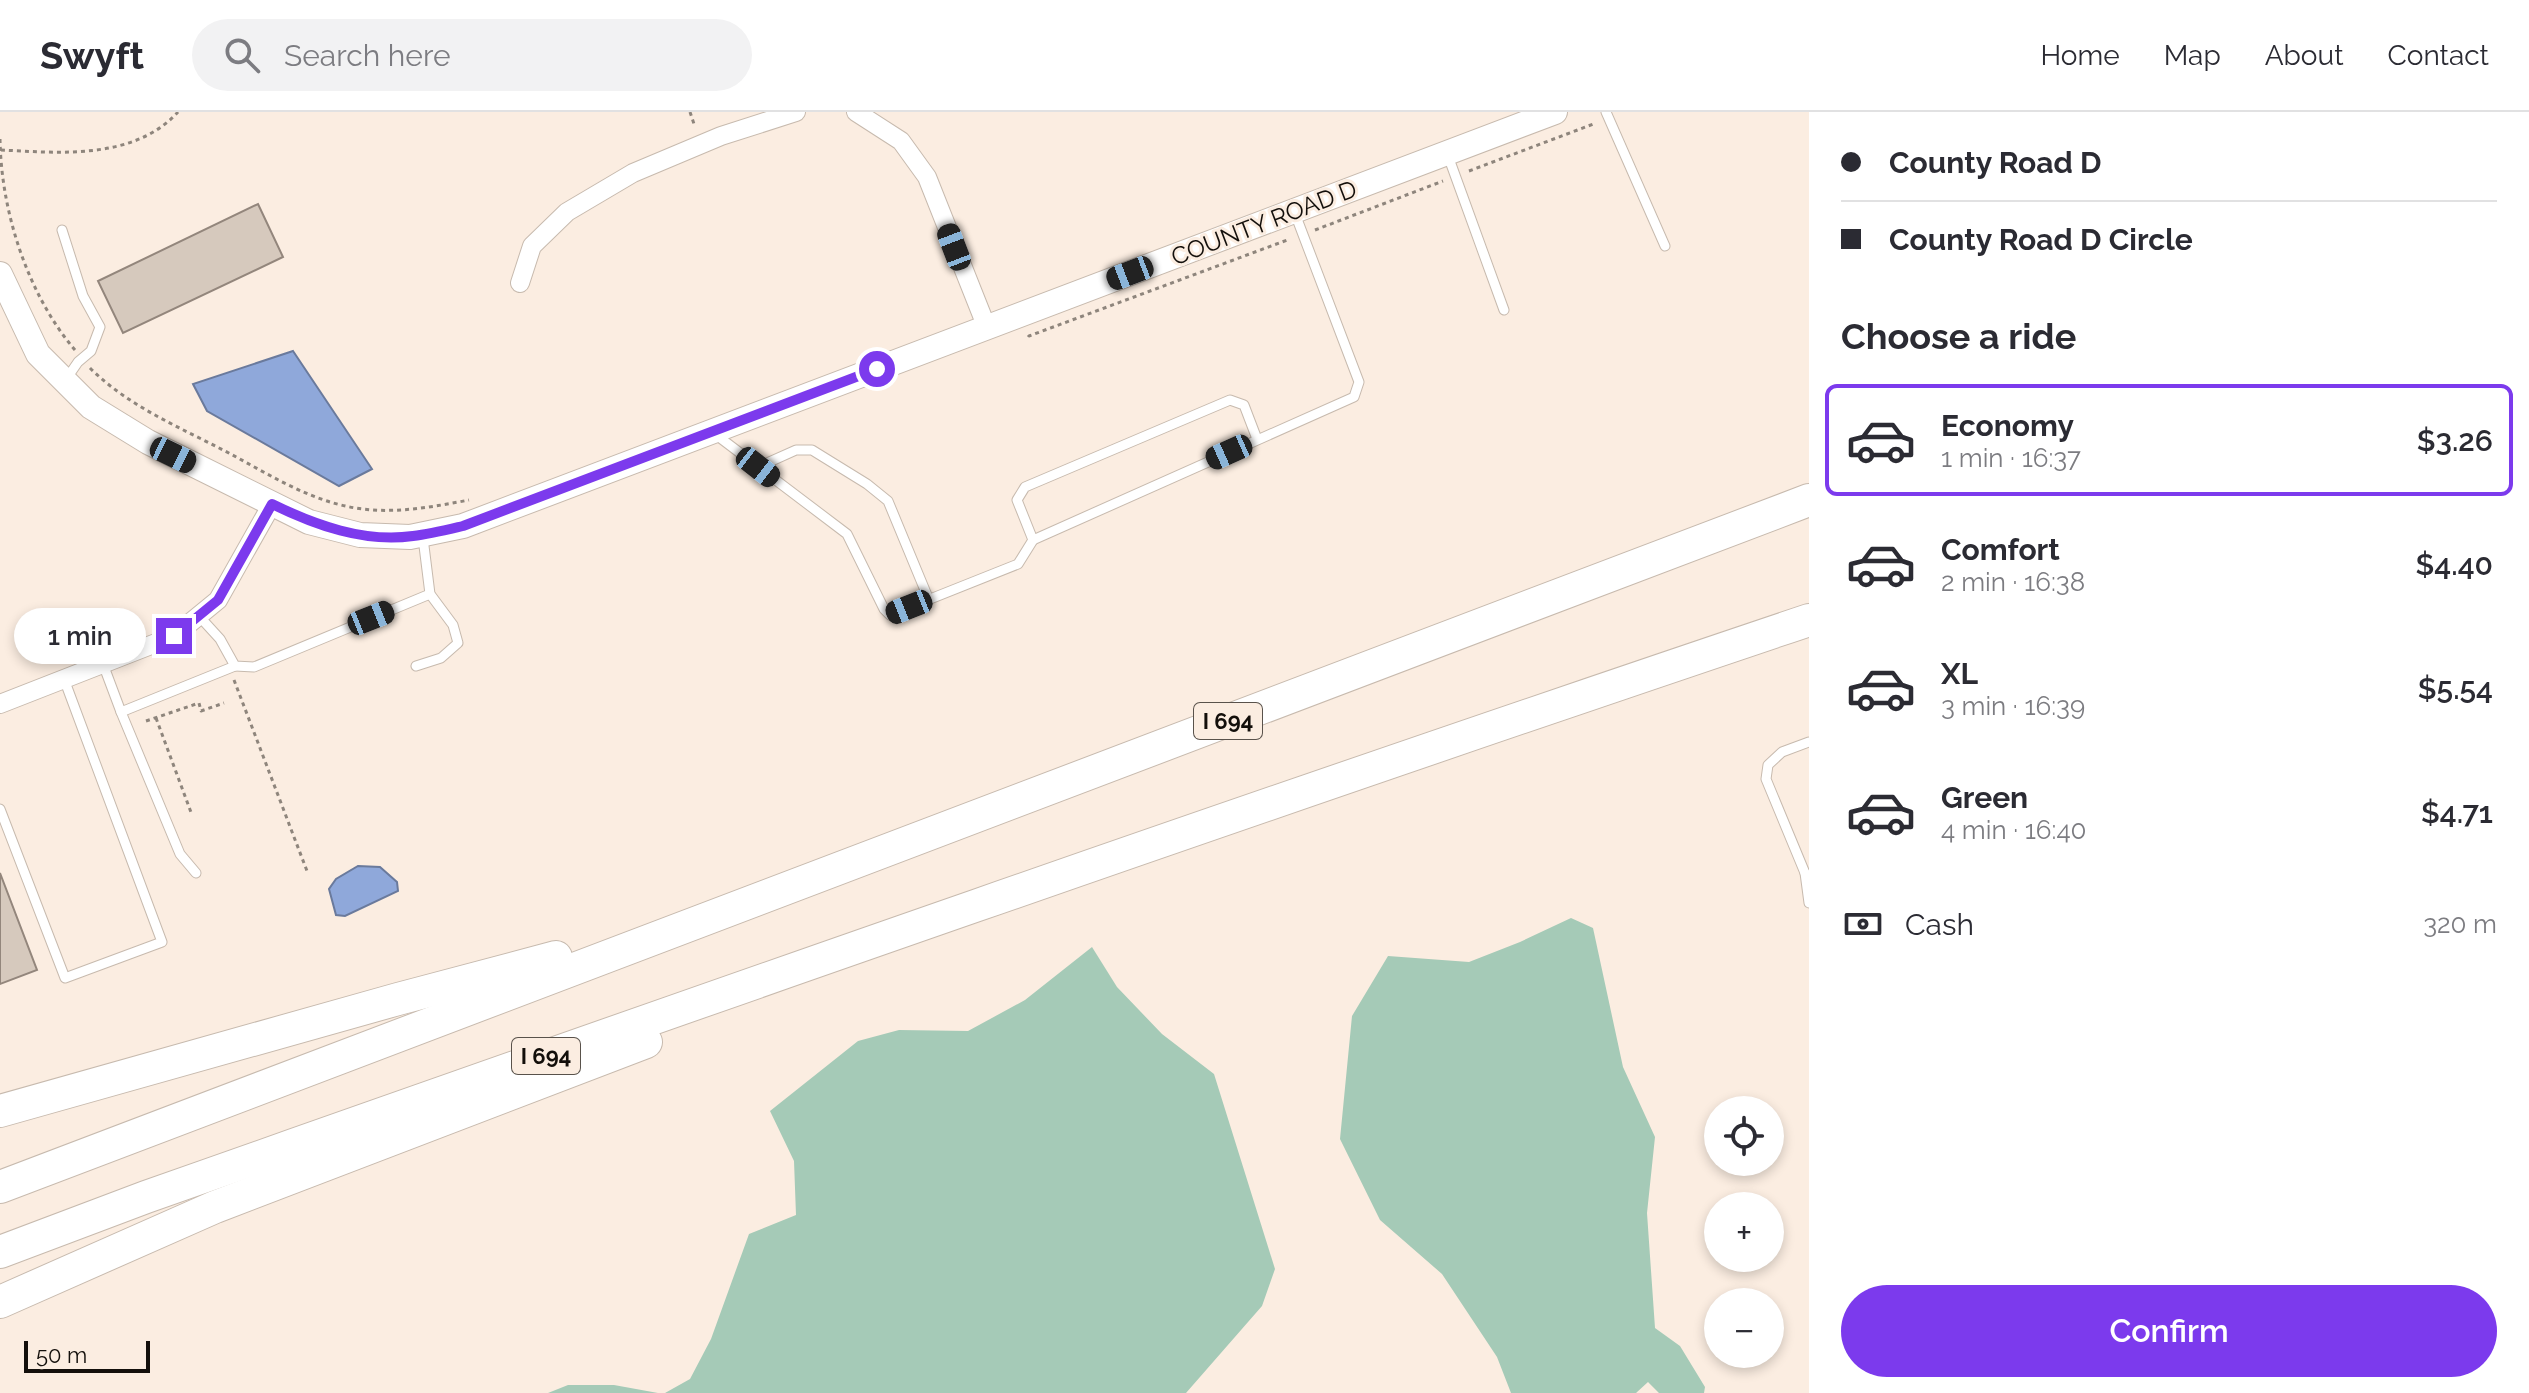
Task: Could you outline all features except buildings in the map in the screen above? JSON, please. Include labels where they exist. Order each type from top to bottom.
[{"type":"highway","name":"I 694","points":[[0,1187],[1809,500]]},
{"type":"highway","name":"I 694","points":[[0,1252],[146,1197],[1094,863],[1809,620]]},
{"type":"highway","points":[[0,1302],[215,1207],[558,1077],[1094,863]]},
{"type":"highway","points":[[0,1111],[547,959],[646,940]]},
{"type":"street","points":[[520,283],[532,246],[567,212],[633,173],[721,136],[796,112]]},
{"type":"street","points":[[856,112],[901,141],[927,177],[987,328]]},
{"type":"street","name":"COUNTY ROAD D","points":[[1,274],[38,354],[91,407],[148,442],[309,522],[360,535],[410,537],[463,526],[1555,112]]},
{"type":"street","points":[[0,704],[174,636],[218,600],[272,504]]},
{"type":"lane","points":[[1606,112],[1665,246]]},
{"type":"lane","points":[[1447,153],[1504,310]]},
{"type":"lane","points":[[713,432],[847,534],[884,609],[890,615],[1018,564],[1033,540],[1354,397],[1359,382],[1294,211]]},
{"type":"lane","points":[[62,230],[83,296],[100,327],[91,351],[65,381]]},
{"type":"lane","points":[[1033,540],[1017,500],[1025,487],[1230,400],[1244,405],[1257,439]]},
{"type":"lane","points":[[758,467],[796,450],[812,450],[867,484],[888,501],[929,600]]},
{"type":"lane","points":[[416,666],[441,658],[458,643],[453,625],[430,594],[423,534]]},
{"type":"lane","points":[[121,712],[232,667],[254,667],[430,594]]},
{"type":"lane","points":[[199,616],[220,639],[232,667]]},
{"type":"lane","points":[[103,664],[180,854],[196,873]]},
{"type":"lane","points":[[0,809],[65,978],[162,942],[64,679]]},
{"type":"lane","points":[[1809,742],[1782,752],[1768,765],[1766,779],[1807,875],[1809,903]]},
{"type":"path","points":[[0,150],[83,151],[119,147],[164,127],[178,112]]},
{"type":"path","points":[[0,139],[11,224],[42,300],[64,337],[119,395],[307,494],[344,506],[389,511],[475,499]]},
{"type":"path","points":[[232,667],[307,871]]},
{"type":"path","points":[[146,721],[199,703],[201,711],[224,703]]},
{"type":"path","points":[[156,718],[192,815]]},
{"type":"green space","points":[[1571,918],[1593,928],[1623,1067],[1655,1137],[1647,1213],[1655,1328],[1680,1346],[1705,1387],[1704,1393],[1659,1393],[1648,1382],[1636,1393],[1511,1393],[1497,1357],[1442,1274],[1380,1220],[1340,1139],[1352,1016],[1388,956],[1469,962]]},
{"type":"green space","points":[[1092,947],[1117,987],[1162,1034],[1214,1074],[1275,1269],[1262,1306],[1186,1393],[665,1393],[690,1379],[711,1339],[749,1234],[796,1215],[794,1161],[770,1111],[858,1041],[899,1030],[968,1031],[1025,1000]]},
{"type":"green space","points":[[568,1385],[614,1385],[658,1393],[548,1393]]},
{"type":"water","points":[[293,351],[372,469],[339,486],[207,411],[193,384]]},
{"type":"water","points":[[358,866],[380,867],[397,882],[398,891],[345,916],[336,915],[329,889],[336,879]]},
{"type":"route","points":[[174,636],[218,600],[272,504],[309,522],[360,535],[410,537],[463,526],[877,369]]}]
